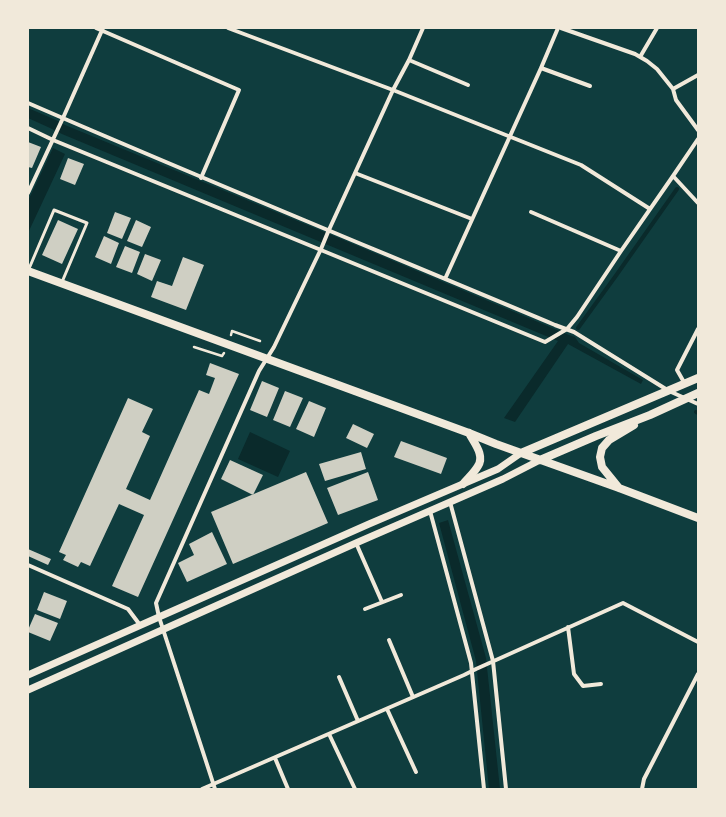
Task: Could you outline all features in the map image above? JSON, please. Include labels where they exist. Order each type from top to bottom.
[{"type":"main road","points":[[28,271],[698,518]]},
{"type":"main road","points":[[521,453],[698,378]]},
{"type":"main road","points":[[540,460],[698,393]]},
{"type":"main road","points":[[619,488],[602,467],[600,457],[602,448],[609,440],[650,414]]},
{"type":"main road","points":[[463,484],[479,465],[480,459],[478,449],[469,433]]},
{"type":"street","points":[[96,28],[102,29],[239,90],[201,178]]},
{"type":"street","points":[[228,28],[393,90],[581,165],[650,209]]},
{"type":"street","points":[[215,789],[159,617],[156,603],[259,371],[274,347],[321,249],[393,90],[409,60],[423,28]]},
{"type":"street","points":[[445,279],[558,28]]},
{"type":"street","points":[[561,28],[634,54],[647,61],[657,69],[673,89],[676,100],[698,130]]},
{"type":"street","points":[[640,57],[657,28]]},
{"type":"street","points":[[28,193],[102,29]]},
{"type":"street","points":[[409,60],[468,85]]},
{"type":"street","points":[[541,68],[590,86]]},
{"type":"street","points":[[673,89],[698,75]]},
{"type":"street","points":[[28,103],[62,120],[574,332],[669,391],[698,404]]},
{"type":"street","points":[[28,128],[54,137],[545,342],[567,329],[698,139]]},
{"type":"street","points":[[355,173],[472,219]]},
{"type":"street","points":[[673,176],[698,203]]},
{"type":"street","points":[[532,212],[621,251]]},
{"type":"street","points":[[685,384],[678,370],[698,329]]},
{"type":"street","points":[[28,675],[369,524],[498,469],[521,453]]},
{"type":"street","points":[[28,690],[503,479],[540,460]]},
{"type":"street","points":[[450,502],[493,661],[506,789]]},
{"type":"street","points":[[430,511],[474,670],[484,789]]},
{"type":"street","points":[[356,543],[382,602]]},
{"type":"street","points":[[28,565],[128,609],[140,625]]},
{"type":"street","points":[[366,609],[400,594]]},
{"type":"street","points":[[202,789],[464,675],[623,603],[698,642]]},
{"type":"street","points":[[568,627],[574,674],[582,686],[601,684]]},
{"type":"street","points":[[389,640],[413,697]]},
{"type":"street","points":[[642,789],[644,779],[698,674]]},
{"type":"street","points":[[339,677],[358,721]]},
{"type":"street","points":[[387,708],[416,772]]},
{"type":"street","points":[[329,734],[355,789]]},
{"type":"street","points":[[274,758],[288,789]]},
{"type":"lane","points":[[28,271],[54,210],[87,223],[61,283]]},
{"type":"path","points":[[234,332],[260,341]]},
{"type":"path","points":[[194,347],[220,355]]},
{"type":"water","points":[[28,108],[65,125],[575,337],[579,343],[643,380],[641,384],[568,344],[515,422],[504,418],[558,341],[62,134],[28,118]]},
{"type":"water","points":[[53,148],[65,154],[28,233],[28,201]]},
{"type":"water","points":[[250,432],[290,451],[278,477],[238,459]]},
{"type":"water","points":[[448,520],[486,658],[500,789],[489,789],[476,661],[439,523]]},
{"type":"building","points":[[28,142],[41,147],[32,168],[28,167]]},
{"type":"building","points":[[68,158],[84,164],[75,185],[60,179]]},
{"type":"building","points":[[115,212],[131,218],[122,239],[107,233]]},
{"type":"building","points":[[58,220],[78,229],[62,264],[42,255]]},
{"type":"building","points":[[136,220],[151,227],[142,247],[127,241]]},
{"type":"building","points":[[104,236],[119,243],[111,264],[95,257]]},
{"type":"building","points":[[125,246],[140,252],[132,273],[116,267]]},
{"type":"building","points":[[145,254],[161,260],[152,281],[137,274]]},
{"type":"building","points":[[183,257],[204,265],[186,310],[151,297],[157,281],[172,286]]},
{"type":"building","points":[[210,363],[239,374],[138,597],[112,586],[144,515],[119,504],[90,566],[81,562],[78,567],[63,560],[66,555],[59,552],[128,398],[153,409],[142,432],[150,436],[126,489],[150,500],[199,390],[209,394],[215,378],[206,375]]},
{"type":"building","points":[[262,381],[279,388],[267,417],[250,410]]},
{"type":"building","points":[[285,391],[303,398],[290,427],[273,420]]},
{"type":"building","points":[[309,401],[326,408],[314,437],[296,429]]},
{"type":"building","points":[[353,424],[374,434],[367,448],[346,438]]},
{"type":"building","points":[[401,441],[447,458],[441,474],[394,457]]},
{"type":"building","points":[[361,452],[366,469],[325,481],[319,464]]},
{"type":"building","points":[[230,460],[263,475],[253,495],[221,479]]},
{"type":"building","points":[[306,472],[328,523],[233,564],[211,512]]},
{"type":"building","points":[[368,472],[378,500],[338,515],[327,488]]},
{"type":"building","points":[[212,532],[227,564],[187,582],[178,563],[194,555],[189,544]]},
{"type":"building","points":[[28,549],[51,559],[48,565],[28,556]]},
{"type":"building","points":[[44,592],[67,601],[60,619],[37,610]]},
{"type":"building","points":[[35,614],[58,623],[50,641],[28,632]]},
{"type":"waterway","points":[[578,328],[677,189]]}]
